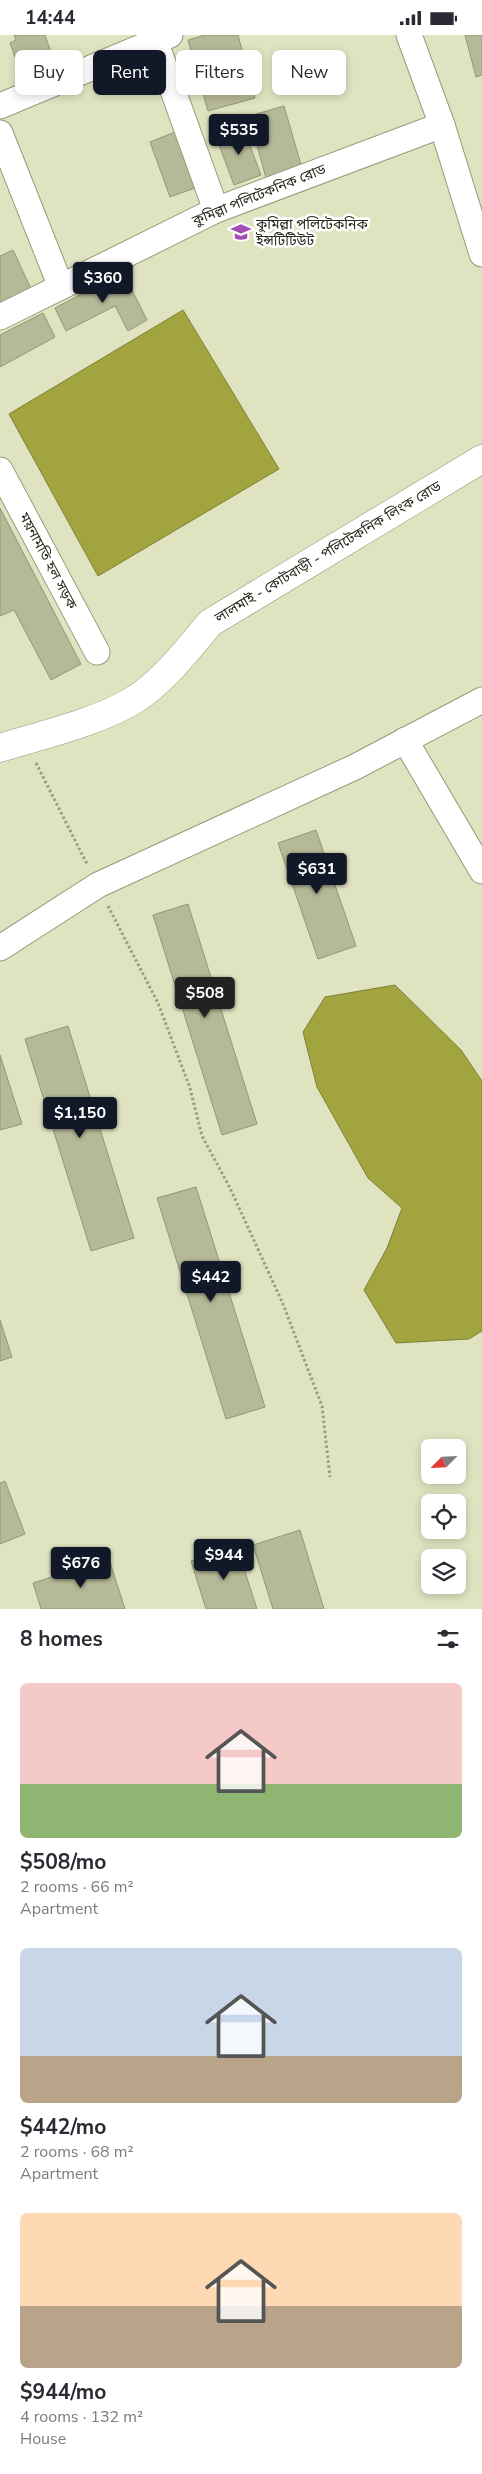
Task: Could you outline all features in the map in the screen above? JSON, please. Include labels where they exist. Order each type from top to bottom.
[{"type":"main road","name":"লালমাই - কোটবাড়ী - পলিটেকনিক লিংক রোড","points":[[12,744],[88,720],[135,699],[176,663],[210,623],[482,459]]},
{"type":"street","points":[[153,35],[216,210]]},
{"type":"street","points":[[0,106],[170,35]]},
{"type":"street","points":[[409,35],[442,125],[482,254]]},
{"type":"street","name":"কুমিল্লা পলিটেকনিক রোড","points":[[0,317],[216,210],[442,125]]},
{"type":"street","points":[[0,133],[61,287]]},
{"type":"street","name":"ময়নামতি হল সড়ক","points":[[0,470],[97,652]]},
{"type":"street","points":[[0,948],[98,885],[355,767],[482,699]]},
{"type":"street","points":[[405,740],[482,871]]},
{"type":"path","points":[[12,744],[98,885],[158,1003],[190,1088],[202,1136],[230,1188],[283,1304],[322,1407],[330,1477]]},
{"type":"shaded area","points":[[183,310],[279,469],[98,576],[9,414]]},
{"type":"shaded area","points":[[395,985],[461,1050],[482,1081],[482,1331],[469,1339],[396,1343],[364,1290],[387,1248],[402,1208],[368,1178],[317,1087],[303,1032],[325,997]]},
{"type":"building","points":[[14,35],[45,35],[50,50],[15,50],[15,57],[10,43],[16,40]]},
{"type":"building","points":[[205,35],[238,35],[242,50],[191,50],[188,40]]},
{"type":"building","points":[[465,35],[482,35],[482,75],[476,77]]},
{"type":"building","points":[[203,95],[254,95],[255,98],[208,111]]},
{"type":"building","points":[[284,106],[302,168],[266,178],[249,116]]},
{"type":"building","points":[[243,127],[261,175],[234,185],[216,137]]},
{"type":"building","points":[[175,132],[195,188],[170,197],[150,142]]},
{"type":"building","points":[[13,250],[33,293],[0,308],[0,256]]},
{"type":"building","points":[[123,272],[147,320],[128,331],[115,306],[66,331],[55,308]]},
{"type":"building","points":[[43,313],[55,337],[0,367],[0,335]]},
{"type":"building","points":[[0,508],[81,664],[51,680],[14,610],[0,616]]},
{"type":"building","points":[[316,830],[356,946],[318,959],[278,843]]},
{"type":"building","points":[[188,904],[257,1124],[222,1135],[153,915]]},
{"type":"building","points":[[68,1026],[134,1238],[91,1251],[25,1039]]},
{"type":"building","points":[[0,1055],[22,1124],[0,1130]]},
{"type":"building","points":[[196,1187],[265,1407],[226,1419],[157,1198]]},
{"type":"building","points":[[0,1320],[12,1357],[0,1361]]},
{"type":"building","points":[[5,1481],[25,1534],[0,1544],[0,1483]]},
{"type":"building","points":[[300,1530],[324,1609],[273,1609],[253,1545]]},
{"type":"building","points":[[237,1547],[257,1609],[206,1609],[191,1561]]},
{"type":"building","points":[[109,1559],[125,1609],[41,1609],[33,1583]]},
{"type":"place","name":"কুমিল্লা পলিটেকনিক ইন্সটিটিউট","points":[[241,232]]}]
